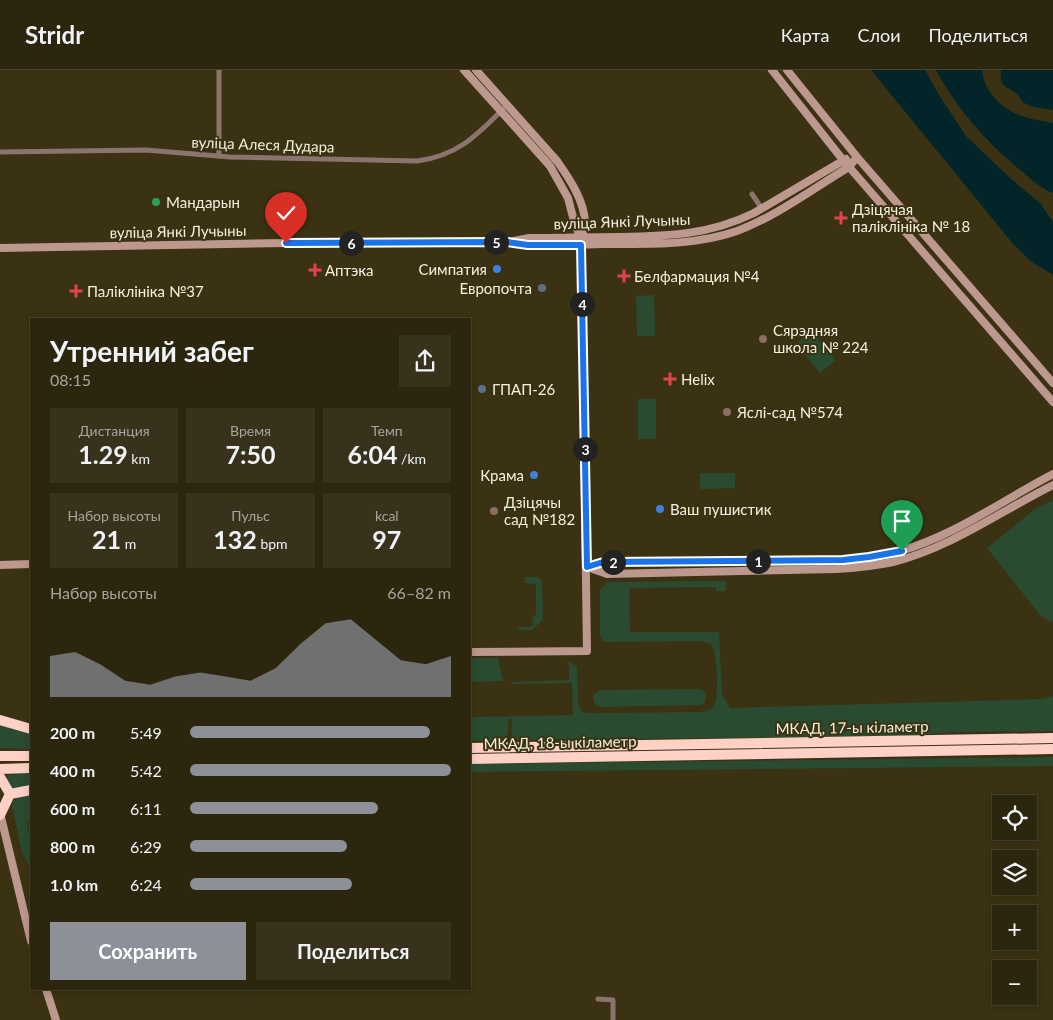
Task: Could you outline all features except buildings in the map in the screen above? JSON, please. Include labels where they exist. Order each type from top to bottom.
[{"type":"highway","points":[[0,720],[30,729]]},
{"type":"highway","name":"МКАД, 17-ы кіламетр","points":[[651,750],[1053,738]]},
{"type":"highway","name":"МКАД, 18-ы кіламетр","points":[[471,748],[651,750]]},
{"type":"highway","name":"МКАД, 17-ы кіламетр","points":[[651,750],[1053,749]]},
{"type":"highway","name":"МКАД, 18-ы кіламетр","points":[[471,759],[651,750]]},
{"type":"highway","points":[[4,756],[30,756]]},
{"type":"highway","points":[[0,769],[30,768]]},
{"type":"highway","points":[[0,777],[10,794]]},
{"type":"highway","points":[[10,794],[30,790]]},
{"type":"highway","points":[[0,814],[10,794]]},
{"type":"main road","points":[[464,70],[504,108]]},
{"type":"main road","points":[[471,652],[587,651],[581,241],[568,198],[550,166],[476,70]]},
{"type":"main road","points":[[772,70],[843,160],[1053,402]]},
{"type":"main road","points":[[787,70],[857,157],[1053,383]]},
{"type":"main road","name":"вуліца Янкі Лучыны","points":[[0,248],[286,243],[507,242],[528,245],[666,236],[705,231],[738,221],[762,209],[843,160],[857,157]]},
{"type":"main road","name":"вуліца Янкі Лучыны","points":[[581,241],[666,243],[705,239],[738,230],[768,216],[849,167],[857,157]]},
{"type":"main road","points":[[762,209],[768,216]]},
{"type":"main road","points":[[587,567],[606,562],[836,560],[890,554],[925,542],[965,523],[1053,474]]},
{"type":"main road","points":[[587,567],[607,574],[836,569],[878,565],[914,556],[944,543],[1053,485]]},
{"type":"main road","points":[[0,565],[30,564]]},
{"type":"main road","points":[[0,777],[0,782]]},
{"type":"main road","points":[[0,814],[30,936]]},
{"type":"main road","points":[[46,990],[56,1020]]},
{"type":"street","points":[[219,70],[219,156]]},
{"type":"street","name":"вуліца Алеся Дудара","points":[[0,152],[146,150],[219,156],[417,161],[443,156],[466,144],[504,108]]},
{"type":"street","points":[[752,194],[762,209]]},
{"type":"street","points":[[598,999],[613,1000],[613,1020]]},
{"type":"green space","points":[[654,295],[655,336],[637,336],[636,296]]},
{"type":"green space","points":[[811,331],[836,360],[820,373],[796,344]]},
{"type":"green space","points":[[638,399],[656,399],[656,439],[638,439]]},
{"type":"green space","points":[[700,473],[735,473],[735,488],[700,489]]},
{"type":"green space","points":[[1053,500],[1053,622],[1040,615],[987,548],[1036,508]]},
{"type":"green space","points":[[525,577],[538,577],[542,581],[543,620],[532,630],[517,630],[517,627],[532,627],[533,617],[536,614],[536,584],[525,583]]},
{"type":"green space","points":[[726,581],[726,589],[724,591],[716,591],[716,587],[629,588],[630,632],[719,632],[722,695],[730,708],[1043,699],[1053,696],[1053,731],[955,732],[904,736],[518,740],[513,737],[511,729],[513,719],[508,719],[508,731],[504,738],[495,741],[471,741],[471,717],[573,715],[572,683],[511,684],[511,682],[569,680],[569,666],[567,663],[577,667],[578,700],[580,709],[585,713],[702,712],[713,707],[716,698],[717,682],[715,655],[711,644],[700,641],[604,642],[600,635],[600,590],[608,582]]},
{"type":"green space","points":[[471,658],[498,658],[503,681],[471,682]]},
{"type":"green space","points":[[599,690],[702,690],[706,695],[705,702],[700,705],[600,707],[593,700],[594,694]]},
{"type":"green space","points":[[0,722],[30,732],[30,749],[0,748]]},
{"type":"green space","points":[[1053,757],[1053,766],[471,772],[471,764]]},
{"type":"green space","points":[[30,773],[30,787],[14,790],[8,785],[6,775]]},
{"type":"green space","points":[[30,794],[30,820],[27,822],[30,839],[30,865],[22,852],[12,806],[13,801],[19,797]]},
{"type":"water","points":[[871,70],[925,70],[966,136],[1010,178],[1040,203],[1053,222],[1053,275],[1032,262],[1014,245]]},
{"type":"water","points":[[936,70],[982,70],[991,93],[1003,106],[1025,117],[1053,123],[1053,193],[1034,182],[986,138],[964,113]]},
{"type":"water","points":[[1001,70],[1053,70],[1053,110],[1033,106],[1022,101],[1017,94],[1003,83],[1001,80]]},
{"type":"place","name":"Мандарын","points":[[156,202]]},
{"type":"place","name":"Дзіцячая паліклініка № 18","points":[[841,218]]},
{"type":"place","name":"Симпатия","points":[[497,269]]},
{"type":"place","name":"Аптэка","points":[[315,270]]},
{"type":"place","name":"Белфармация №4","points":[[624,276]]},
{"type":"place","name":"Европочта","points":[[542,288]]},
{"type":"place","name":"Паліклініка №37","points":[[76,291]]},
{"type":"place","name":"Сярэдняя школа № 224","points":[[763,339]]},
{"type":"place","name":"Helix","points":[[670,379]]},
{"type":"place","name":"ГПАП-26","points":[[482,389]]},
{"type":"place","name":"Яслі-сад №574","points":[[727,412]]},
{"type":"place","name":"Крама","points":[[534,475]]},
{"type":"place","name":"Ваш пушистик","points":[[660,509]]},
{"type":"place","name":"Дзіцячы сад №182","points":[[494,511]]},
{"type":"route","points":[[286,243],[507,242],[528,245],[581,245],[587,567],[606,562],[843,560],[902,551]]}]
